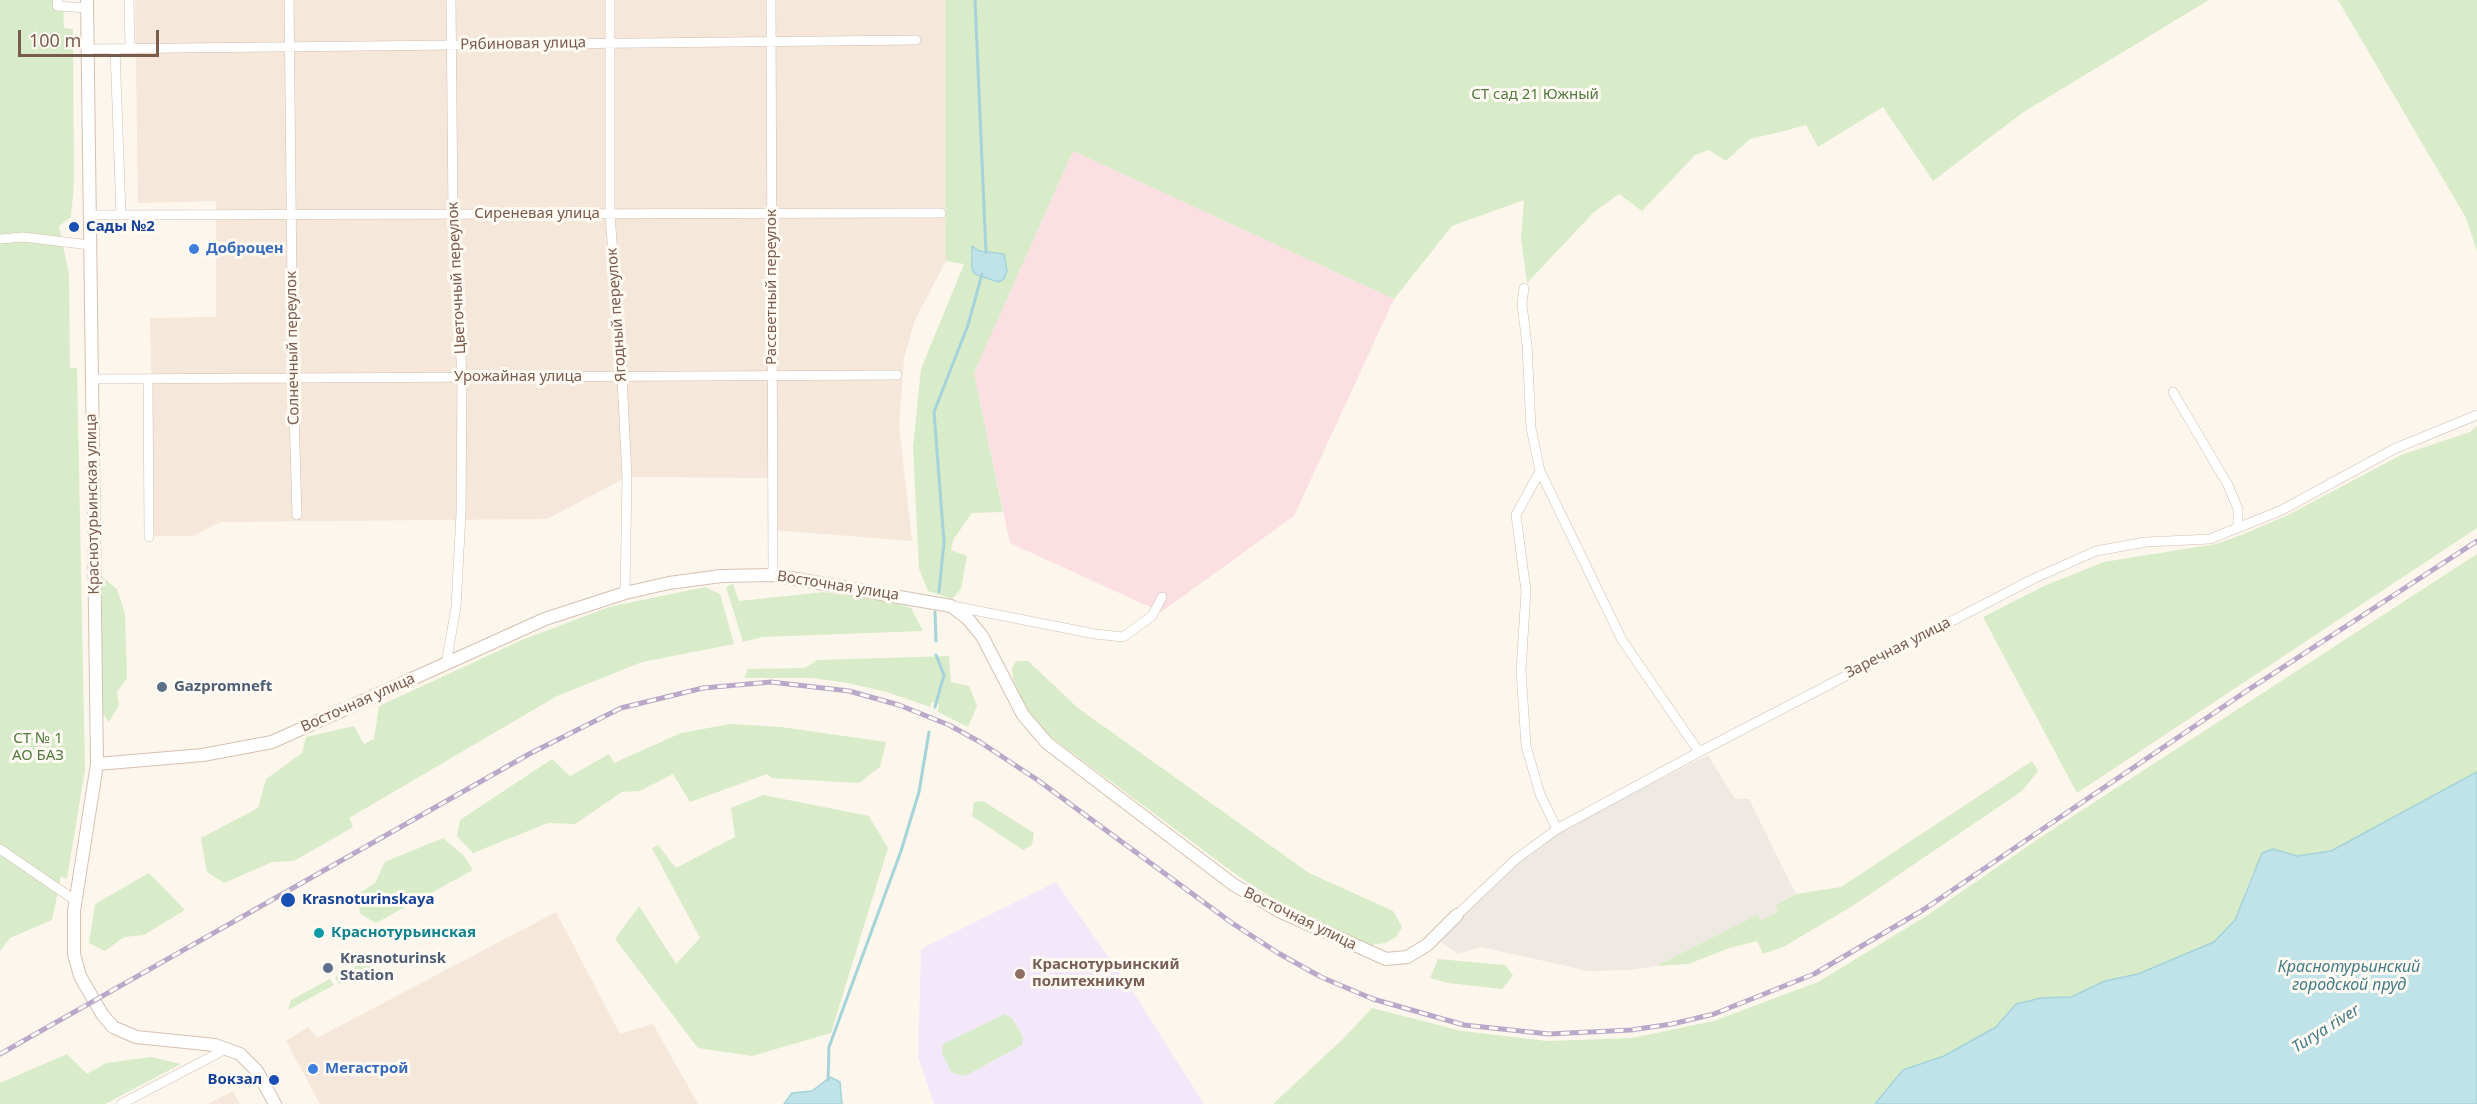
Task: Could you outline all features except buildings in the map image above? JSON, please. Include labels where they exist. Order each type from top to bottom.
[{"type":"street","points":[[58,0],[57,6],[87,4]]},
{"type":"street","points":[[129,0],[130,49]]},
{"type":"street","name":"Солнечный переулок","points":[[289,0],[292,378],[297,515]]},
{"type":"street","name":"Цветочный переулок","points":[[446,664],[456,607],[461,514],[462,378],[453,214],[451,0]]},
{"type":"street","name":"Ягодный переулок","points":[[610,0],[610,214],[627,477],[625,594]]},
{"type":"street","name":"Рассветный переулок","points":[[771,0],[773,575]]},
{"type":"street","name":"Краснотурьинская улица","points":[[87,4],[97,764],[76,901],[74,954],[80,976],[94,1001],[108,1020],[123,1033],[136,1037],[195,1042],[226,1049],[251,1063],[275,1104]]},
{"type":"street","name":"Рябиновая улица","points":[[88,49],[916,40]]},
{"type":"street","points":[[115,49],[121,215]]},
{"type":"street","name":"Сиреневая улица","points":[[89,215],[941,213]]},
{"type":"street","points":[[0,239],[24,237],[90,245]]},
{"type":"street","points":[[1524,288],[1522,304],[1530,376],[1531,428],[1540,471],[1622,640],[1699,752]]},
{"type":"street","name":"Урожайная улица","points":[[91,379],[897,375]]},
{"type":"street","points":[[143,379],[149,537]]},
{"type":"street","points":[[2173,392],[2228,485],[2238,509],[2238,528]]},
{"type":"street","name":"Заречная улица","points":[[1457,915],[1515,860],[1557,829],[1699,752],[2033,579],[2096,551],[2146,542],[2210,539],[2282,510],[2394,449],[2477,415]]},
{"type":"street","points":[[1540,471],[1516,515],[1526,591],[1521,670],[1526,746],[1540,794],[1557,829]]},
{"type":"street","name":"Восточная улица","points":[[97,764],[202,754],[272,741],[545,619],[669,583],[721,576],[773,575],[951,606],[968,619],[982,636],[1023,715],[1047,743],[1233,885],[1279,911],[1386,959],[1407,957],[1427,945],[1457,915]]},
{"type":"street","points":[[951,606],[1095,634],[1123,637],[1152,616],[1162,597]]},
{"type":"street","points":[[0,849],[76,901]]},
{"type":"street","points":[[121,1104],[226,1049]]},
{"type":"shaded area","points":[[135,0],[946,0],[946,261],[915,320],[904,358],[899,427],[912,541],[773,530],[773,478],[627,477],[547,519],[220,522],[193,536],[154,536],[150,318],[216,317],[216,201],[138,203]]},
{"type":"shaded area","points":[[1073,151],[1394,299],[1294,516],[1161,612],[1010,543],[974,373]]},
{"type":"shaded area","points":[[1708,755],[1735,799],[1749,799],[1796,894],[1775,904],[1778,912],[1760,921],[1757,915],[1656,966],[1631,970],[1589,971],[1481,947],[1458,954],[1438,940],[1518,862],[1559,831]]},
{"type":"shaded area","name":"Краснотурьинский политехникум","points":[[1056,882],[1137,998],[1204,1104],[934,1104],[918,1057],[921,949]]},
{"type":"shaded area","points":[[556,912],[620,1034],[653,1024],[698,1104],[320,1104],[286,1041],[308,1027],[317,1038]]},
{"type":"shaded area","points":[[233,1091],[240,1104],[208,1104]]},
{"type":"green space","name":"СТ № 1 АО БАЗ","points":[[0,0],[63,0],[64,28],[73,29],[74,184],[71,217],[59,226],[69,274],[70,368],[77,368],[85,770],[67,879],[61,876],[52,920],[10,938],[0,951]]},
{"type":"green space","name":"СТ сад 21 Южный","points":[[946,0],[2209,0],[2022,113],[1933,181],[1883,107],[1818,147],[1806,125],[1750,139],[1726,161],[1709,150],[1695,155],[1642,211],[1619,194],[1594,212],[1527,283],[1521,238],[1524,200],[1452,226],[1394,299],[1073,151],[974,373],[1003,512],[972,513],[953,540],[951,550],[967,556],[961,589],[952,599],[928,591],[919,569],[913,447],[921,369],[964,264],[946,261]],"holes":[[[984,250],[998,282],[975,274],[972,264],[979,251]]]},
{"type":"green space","points":[[2338,0],[2477,0],[2477,251],[2466,218]]},
{"type":"green space","points":[[2477,426],[2477,528],[2077,793],[1983,617],[2044,586],[2104,562],[2216,544],[2244,534],[2290,514],[2401,455],[2470,432]]},
{"type":"green space","points":[[2477,554],[2477,772],[2331,851],[2297,856],[2273,849],[2253,872],[2235,920],[2214,942],[2138,974],[2105,981],[2071,997],[2041,998],[2016,1004],[1997,1027],[1944,1056],[1903,1070],[1875,1104],[1273,1104],[1344,1038],[1372,1008],[1462,1031],[1547,1041],[1632,1038],[1714,1021],[1818,982],[1926,916],[2050,831]]},
{"type":"green space","points":[[100,575],[117,589],[125,614],[127,678],[117,692],[119,705],[109,722],[103,714]]},
{"type":"green space","points":[[733,584],[739,601],[824,592],[897,603],[911,608],[923,631],[762,637],[743,642],[726,587]]},
{"type":"green space","points":[[705,587],[720,594],[734,644],[642,662],[557,696],[349,818],[353,827],[294,861],[272,862],[224,883],[207,872],[201,838],[258,808],[266,779],[302,753],[306,737],[354,726],[364,744],[374,739],[379,706],[522,640],[609,607]]},
{"type":"green space","points":[[949,656],[951,682],[969,686],[977,706],[968,727],[938,712],[939,704],[932,702],[930,707],[887,692],[848,683],[812,678],[744,678],[748,669],[805,668],[817,660]]},
{"type":"green space","points":[[1016,661],[1028,661],[1078,708],[1309,873],[1393,911],[1402,927],[1396,937],[1385,943],[1370,945],[1280,903],[1238,876],[1043,731],[1022,701],[1013,678],[1012,669]]},
{"type":"green space","points":[[730,724],[781,727],[886,742],[880,767],[859,783],[772,778],[767,774],[690,802],[673,774],[640,791],[622,792],[575,824],[548,823],[473,853],[457,836],[460,820],[552,759],[570,776],[609,754],[614,763],[681,733]]},
{"type":"green space","points":[[2032,761],[2038,771],[2022,791],[1854,905],[1785,946],[1763,954],[1757,941],[1730,948],[1688,964],[1656,966],[1757,915],[1761,920],[1778,912],[1775,905],[1796,894],[1841,887]]},
{"type":"green space","points":[[763,795],[869,816],[888,848],[831,1033],[752,1056],[698,1048],[615,939],[639,906],[676,964],[700,938],[652,848],[658,845],[676,868],[735,837],[731,808]]},
{"type":"green space","points":[[983,801],[1034,833],[1032,845],[1023,850],[972,816],[974,802]]},
{"type":"green space","points":[[443,838],[464,856],[473,870],[376,923],[360,914],[358,894],[375,883],[385,862]]},
{"type":"green space","points":[[149,873],[185,910],[144,935],[124,937],[105,951],[89,943],[95,904]]},
{"type":"green space","points":[[375,956],[376,963],[372,967],[339,984],[335,977]]},
{"type":"green space","points":[[1438,959],[1505,965],[1513,975],[1502,989],[1448,983],[1430,978]]},
{"type":"green space","points":[[330,979],[334,985],[288,1010],[291,1000]]},
{"type":"green space","points":[[1005,1014],[1012,1018],[1023,1037],[1022,1045],[965,1076],[952,1073],[942,1053],[943,1044]]},
{"type":"green space","points":[[67,1054],[87,1074],[106,1063],[151,1057],[181,1064],[105,1104],[0,1104],[0,1083]]},
{"type":"water","points":[[972,246],[979,251],[1004,254],[1007,271],[1004,279],[998,282],[975,274],[972,269]]},
{"type":"water","name":"Краснотурьинский городской пруд","points":[[2477,772],[2477,1104],[1875,1104],[1903,1070],[1944,1056],[1996,1027],[2016,1004],[2041,998],[2071,997],[2105,981],[2138,974],[2214,942],[2235,920],[2262,853],[2273,849],[2297,856],[2331,851]]},
{"type":"water","points":[[830,1077],[840,1082],[842,1104],[784,1104],[792,1093],[812,1091]]},
{"type":"waterway","points":[[975,0],[986,253]]},
{"type":"waterway","points":[[939,592],[944,542],[934,412],[968,325],[982,274]]},
{"type":"waterway","points":[[935,612],[936,641]]},
{"type":"waterway","points":[[935,707],[944,675],[936,655]]},
{"type":"waterway","points":[[828,1080],[829,1047],[901,851],[919,792],[929,732]]},
{"type":"railway","points":[[0,1054],[531,753],[621,708],[703,688],[771,682],[849,691],[899,705],[949,725],[980,742],[1039,781],[1232,923],[1278,953],[1321,977],[1373,999],[1464,1025],[1549,1034],[1631,1030],[1672,1024],[1714,1014],[1814,974],[1923,910],[2248,690],[2477,541]]},
{"type":"place","name":"Сады №2","points":[[74,227]]},
{"type":"place","name":"Доброцен","points":[[194,249]]},
{"type":"place","name":"Gazpromneft","points":[[162,687]]},
{"type":"place","name":"Krasnoturinskaya","points":[[288,900]]},
{"type":"place","name":"Краснотурьинская","points":[[319,933]]},
{"type":"place","name":"Krasnoturinsk Station","points":[[328,968]]},
{"type":"place","name":"Краснотурьинский политехникум","points":[[1020,974]]},
{"type":"place","name":"Мегастрой","points":[[313,1069]]},
{"type":"place","name":"Вокзал","points":[[274,1080]]},
{"type":"water label","name":"Turya river","points":[[2326,1029]]}]
